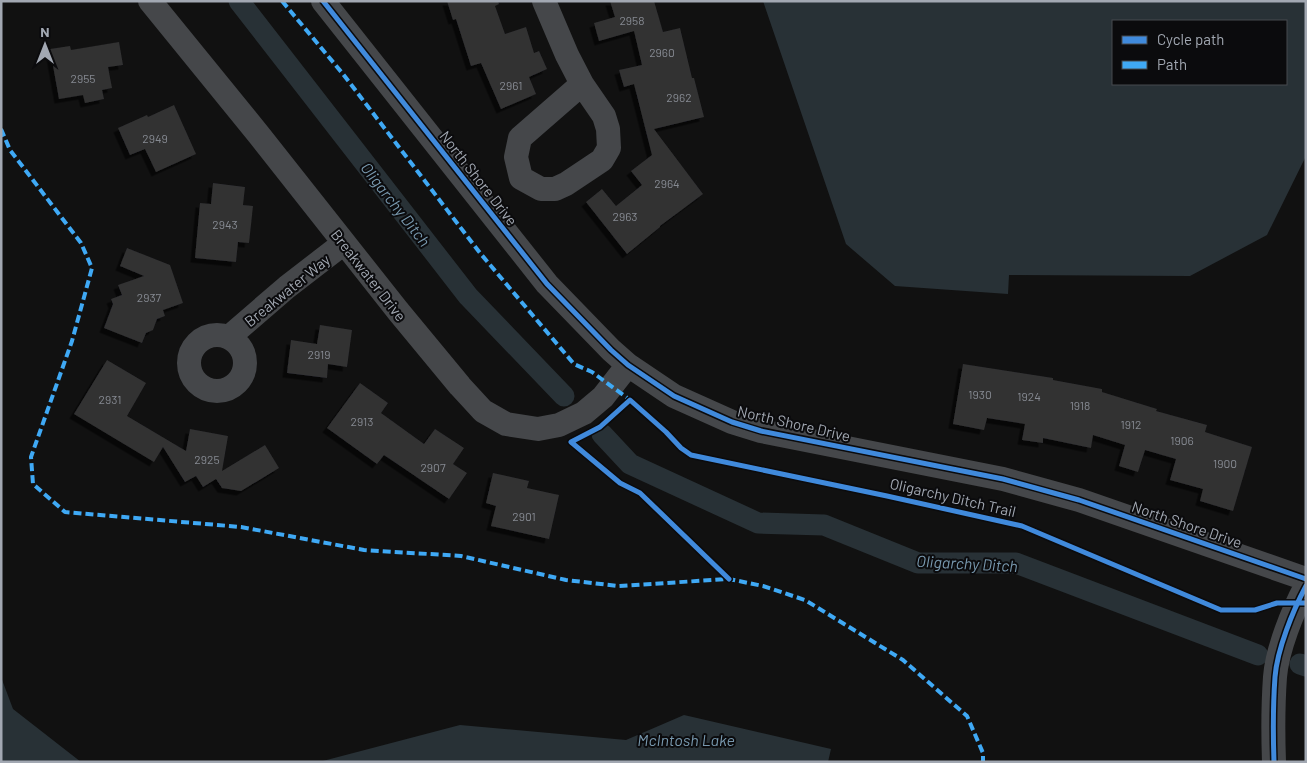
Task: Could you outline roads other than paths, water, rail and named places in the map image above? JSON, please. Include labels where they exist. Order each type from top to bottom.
[{"type":"street","name":"Breakwater Drive","points":[[150,1],[398,311],[460,386],[483,410],[506,424],[538,429],[558,425],[584,413],[603,397],[628,366]]},
{"type":"street","name":"North Shore Drive","points":[[323,1],[547,284],[628,366],[674,396],[732,422],[761,431],[1003,479],[1079,500],[1306,579]]},
{"type":"street","points":[[544,1],[567,55],[582,84],[604,116],[608,129],[609,148],[602,160],[566,184],[554,189],[542,189],[521,178],[516,157],[520,138],[582,84]]},
{"type":"street","name":"Breakwater Way","points":[[230,337],[287,287],[344,243]]},
{"type":"street","points":[[1274,762],[1273,714],[1276,671],[1283,643],[1297,603],[1306,586]]},
{"type":"water","points":[[763,1],[1306,1],[1306,156],[1267,235],[1190,276],[1009,275],[1008,294],[895,286],[846,244]]},
{"type":"water","points":[[1,677],[13,709],[81,762],[1,762]]},
{"type":"water","name":"McIntosh Lake","points":[[684,715],[831,749],[828,762],[319,762],[460,725],[626,740]]},
{"type":"waterway","name":"Oligarchy Ditch","points":[[239,1],[468,296],[564,396]]},
{"type":"waterway","name":"Oligarchy Ditch","points":[[602,434],[630,464],[758,523],[824,525],[918,563],[1016,563],[1258,655]]},
{"type":"waterway","name":"Oligarchy Ditch","points":[[1300,664],[1306,666]]}]
